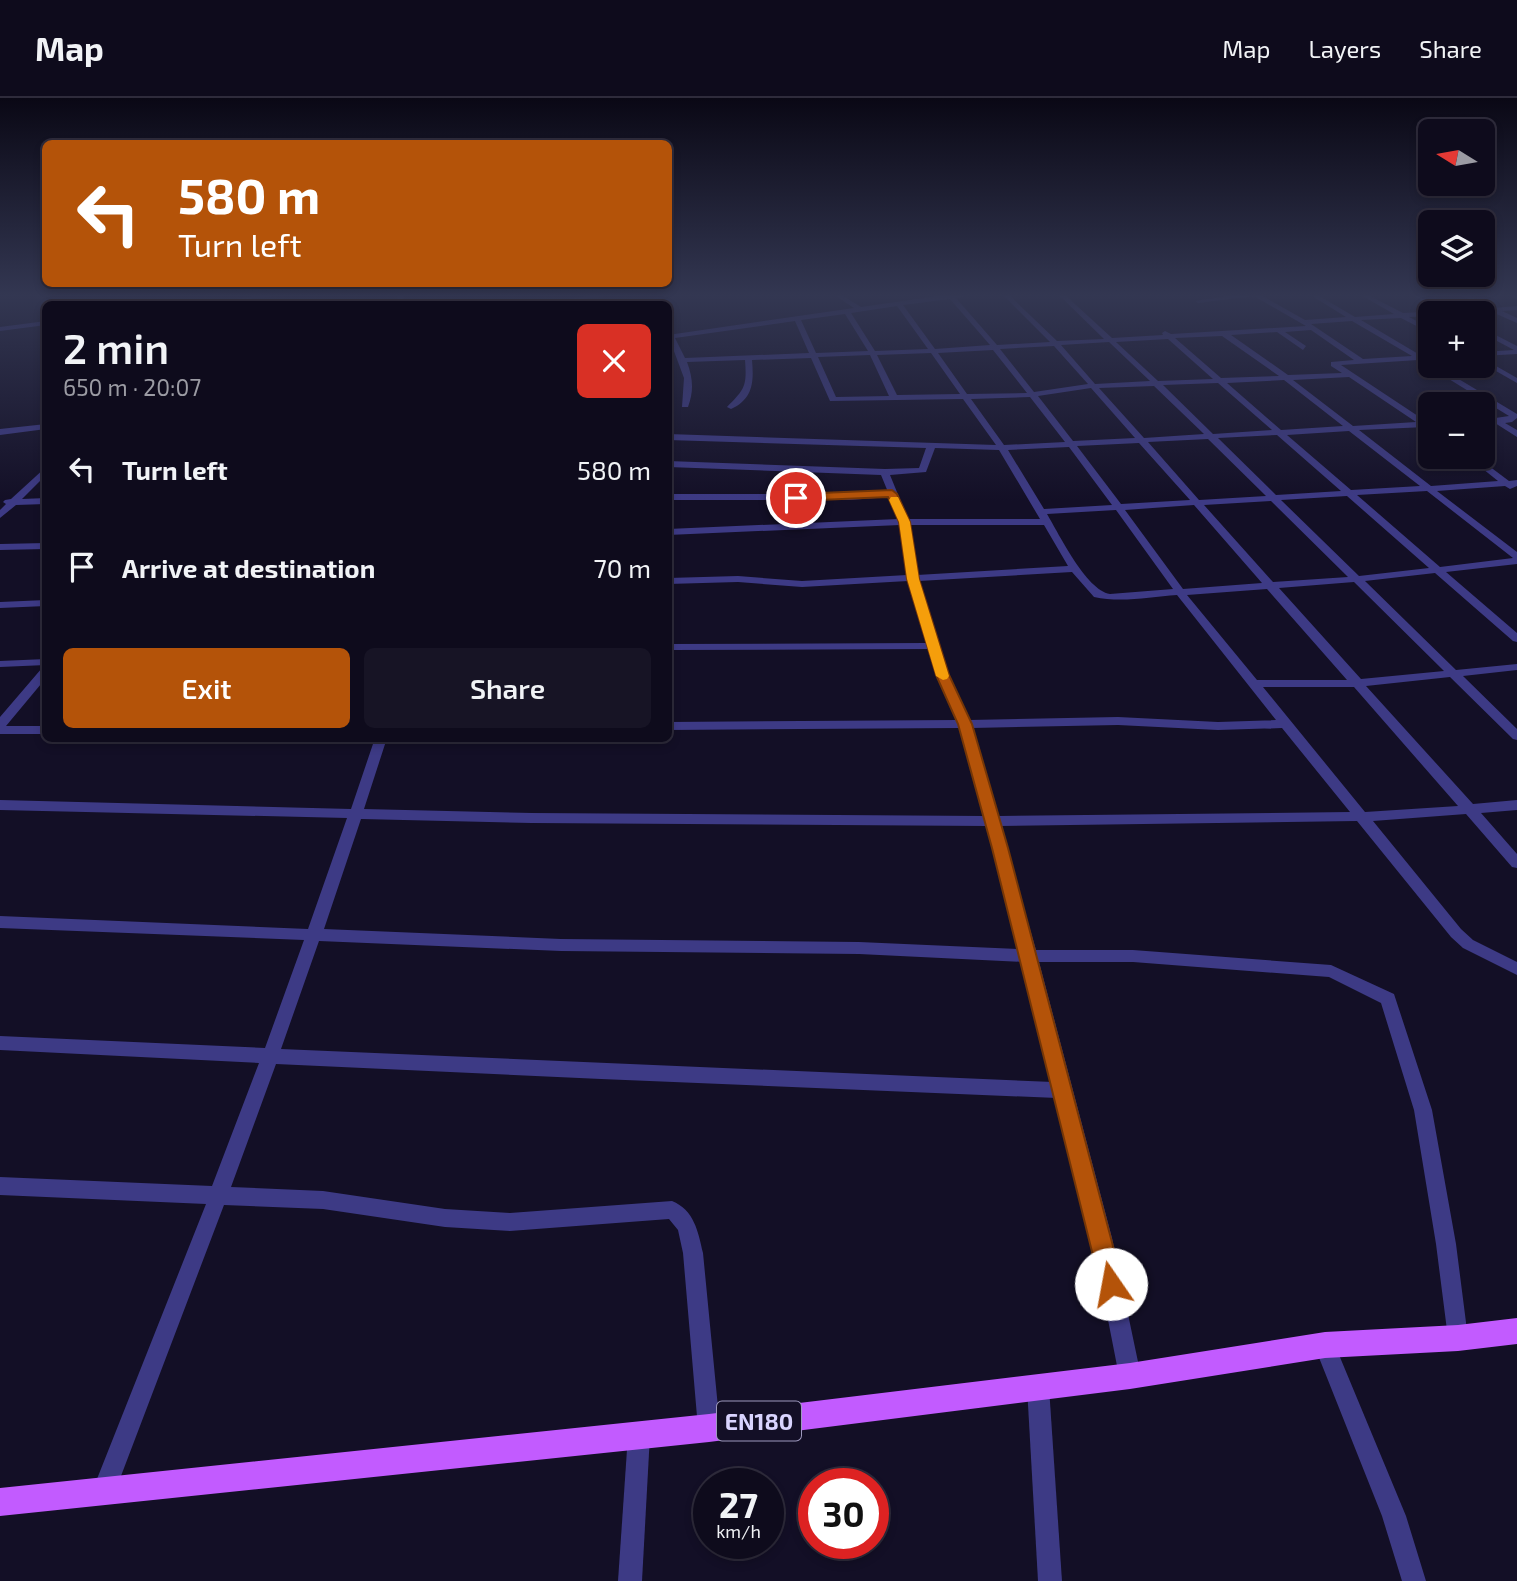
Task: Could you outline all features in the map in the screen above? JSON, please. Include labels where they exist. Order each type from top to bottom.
[{"type":"main road","name":"EN180","points":[[0,1502],[709,1428],[1130,1376],[1325,1345],[1458,1338],[1517,1331]]},
{"type":"street","points":[[684,363],[689,393],[685,405]]},
{"type":"street","points":[[731,407],[747,395],[751,385],[749,363]]},
{"type":"street","points":[[816,363],[833,398],[1031,395],[1092,386],[1348,375]]},
{"type":"street","points":[[877,363],[894,398]]},
{"type":"street","points":[[943,363],[1002,448],[1075,569],[1098,596],[1357,579],[1517,559]]},
{"type":"street","points":[[1006,363],[1118,506],[1179,592],[1456,933],[1476,948],[1517,969]]},
{"type":"street","points":[[1072,363],[1517,863]]},
{"type":"street","points":[[1134,363],[1517,736]]},
{"type":"street","points":[[1198,363],[1517,639]]},
{"type":"street","points":[[1265,363],[1517,559]]},
{"type":"street","points":[[1345,363],[1334,364],[1418,420]]},
{"type":"street","points":[[1495,367],[1517,380]]},
{"type":"street","points":[[1453,378],[1514,416],[1509,420],[1497,421]]},
{"type":"street","points":[[1500,406],[1517,405]]},
{"type":"street","points":[[1497,421],[1517,434]]},
{"type":"street","points":[[672,437],[1002,448],[1209,435],[1418,426]]},
{"type":"street","points":[[0,432],[42,427]]},
{"type":"street","points":[[672,464],[885,472],[923,470],[932,444]]},
{"type":"street","points":[[1490,469],[1512,484],[1517,491]]},
{"type":"street","points":[[885,472],[904,522],[913,579],[942,675],[965,724],[1030,956],[1062,1090],[1102,1238],[1130,1376]]},
{"type":"street","points":[[0,515],[42,474]]},
{"type":"street","points":[[1041,512],[1512,484]]},
{"type":"street","points":[[672,497],[835,497],[892,494]]},
{"type":"street","points":[[0,502],[42,502]]},
{"type":"street","points":[[672,532],[904,522],[1048,523]]},
{"type":"street","points":[[0,547],[42,546]]},
{"type":"street","points":[[672,582],[738,579],[802,584],[1075,569]]},
{"type":"street","points":[[0,605],[42,603]]},
{"type":"street","points":[[672,646],[933,646]]},
{"type":"street","points":[[0,664],[42,662]]},
{"type":"street","points":[[1252,684],[1359,683],[1517,667]]},
{"type":"street","points":[[0,725],[42,675]]},
{"type":"street","points":[[672,726],[1118,721],[1218,726],[1286,724]]},
{"type":"street","points":[[0,730],[42,730]]},
{"type":"street","points":[[105,1489],[181,1297],[313,936],[380,742]]},
{"type":"street","points":[[0,805],[532,818],[993,821],[1361,816],[1517,805]]},
{"type":"street","points":[[0,922],[561,945],[859,948],[1030,956],[1133,956],[1331,971],[1388,999],[1423,1110],[1446,1244],[1458,1338]]},
{"type":"street","points":[[0,1043],[588,1072],[1062,1090]]},
{"type":"street","points":[[0,1186],[323,1200],[445,1218],[510,1222],[672,1210],[684,1218],[687,1224],[692,1253],[709,1428]]},
{"type":"street","points":[[1325,1345],[1394,1516],[1414,1581]]},
{"type":"street","points":[[1038,1387],[1050,1581]]},
{"type":"street","points":[[630,1581],[639,1435]]},
{"type":"slow traffic","points":[[895,500],[904,522],[913,579],[943,676]]},
{"type":"route","points":[[796,498],[892,494],[904,522],[913,579],[942,675],[965,724],[1030,956],[1062,1090],[1102,1238],[1111,1284]]}]
